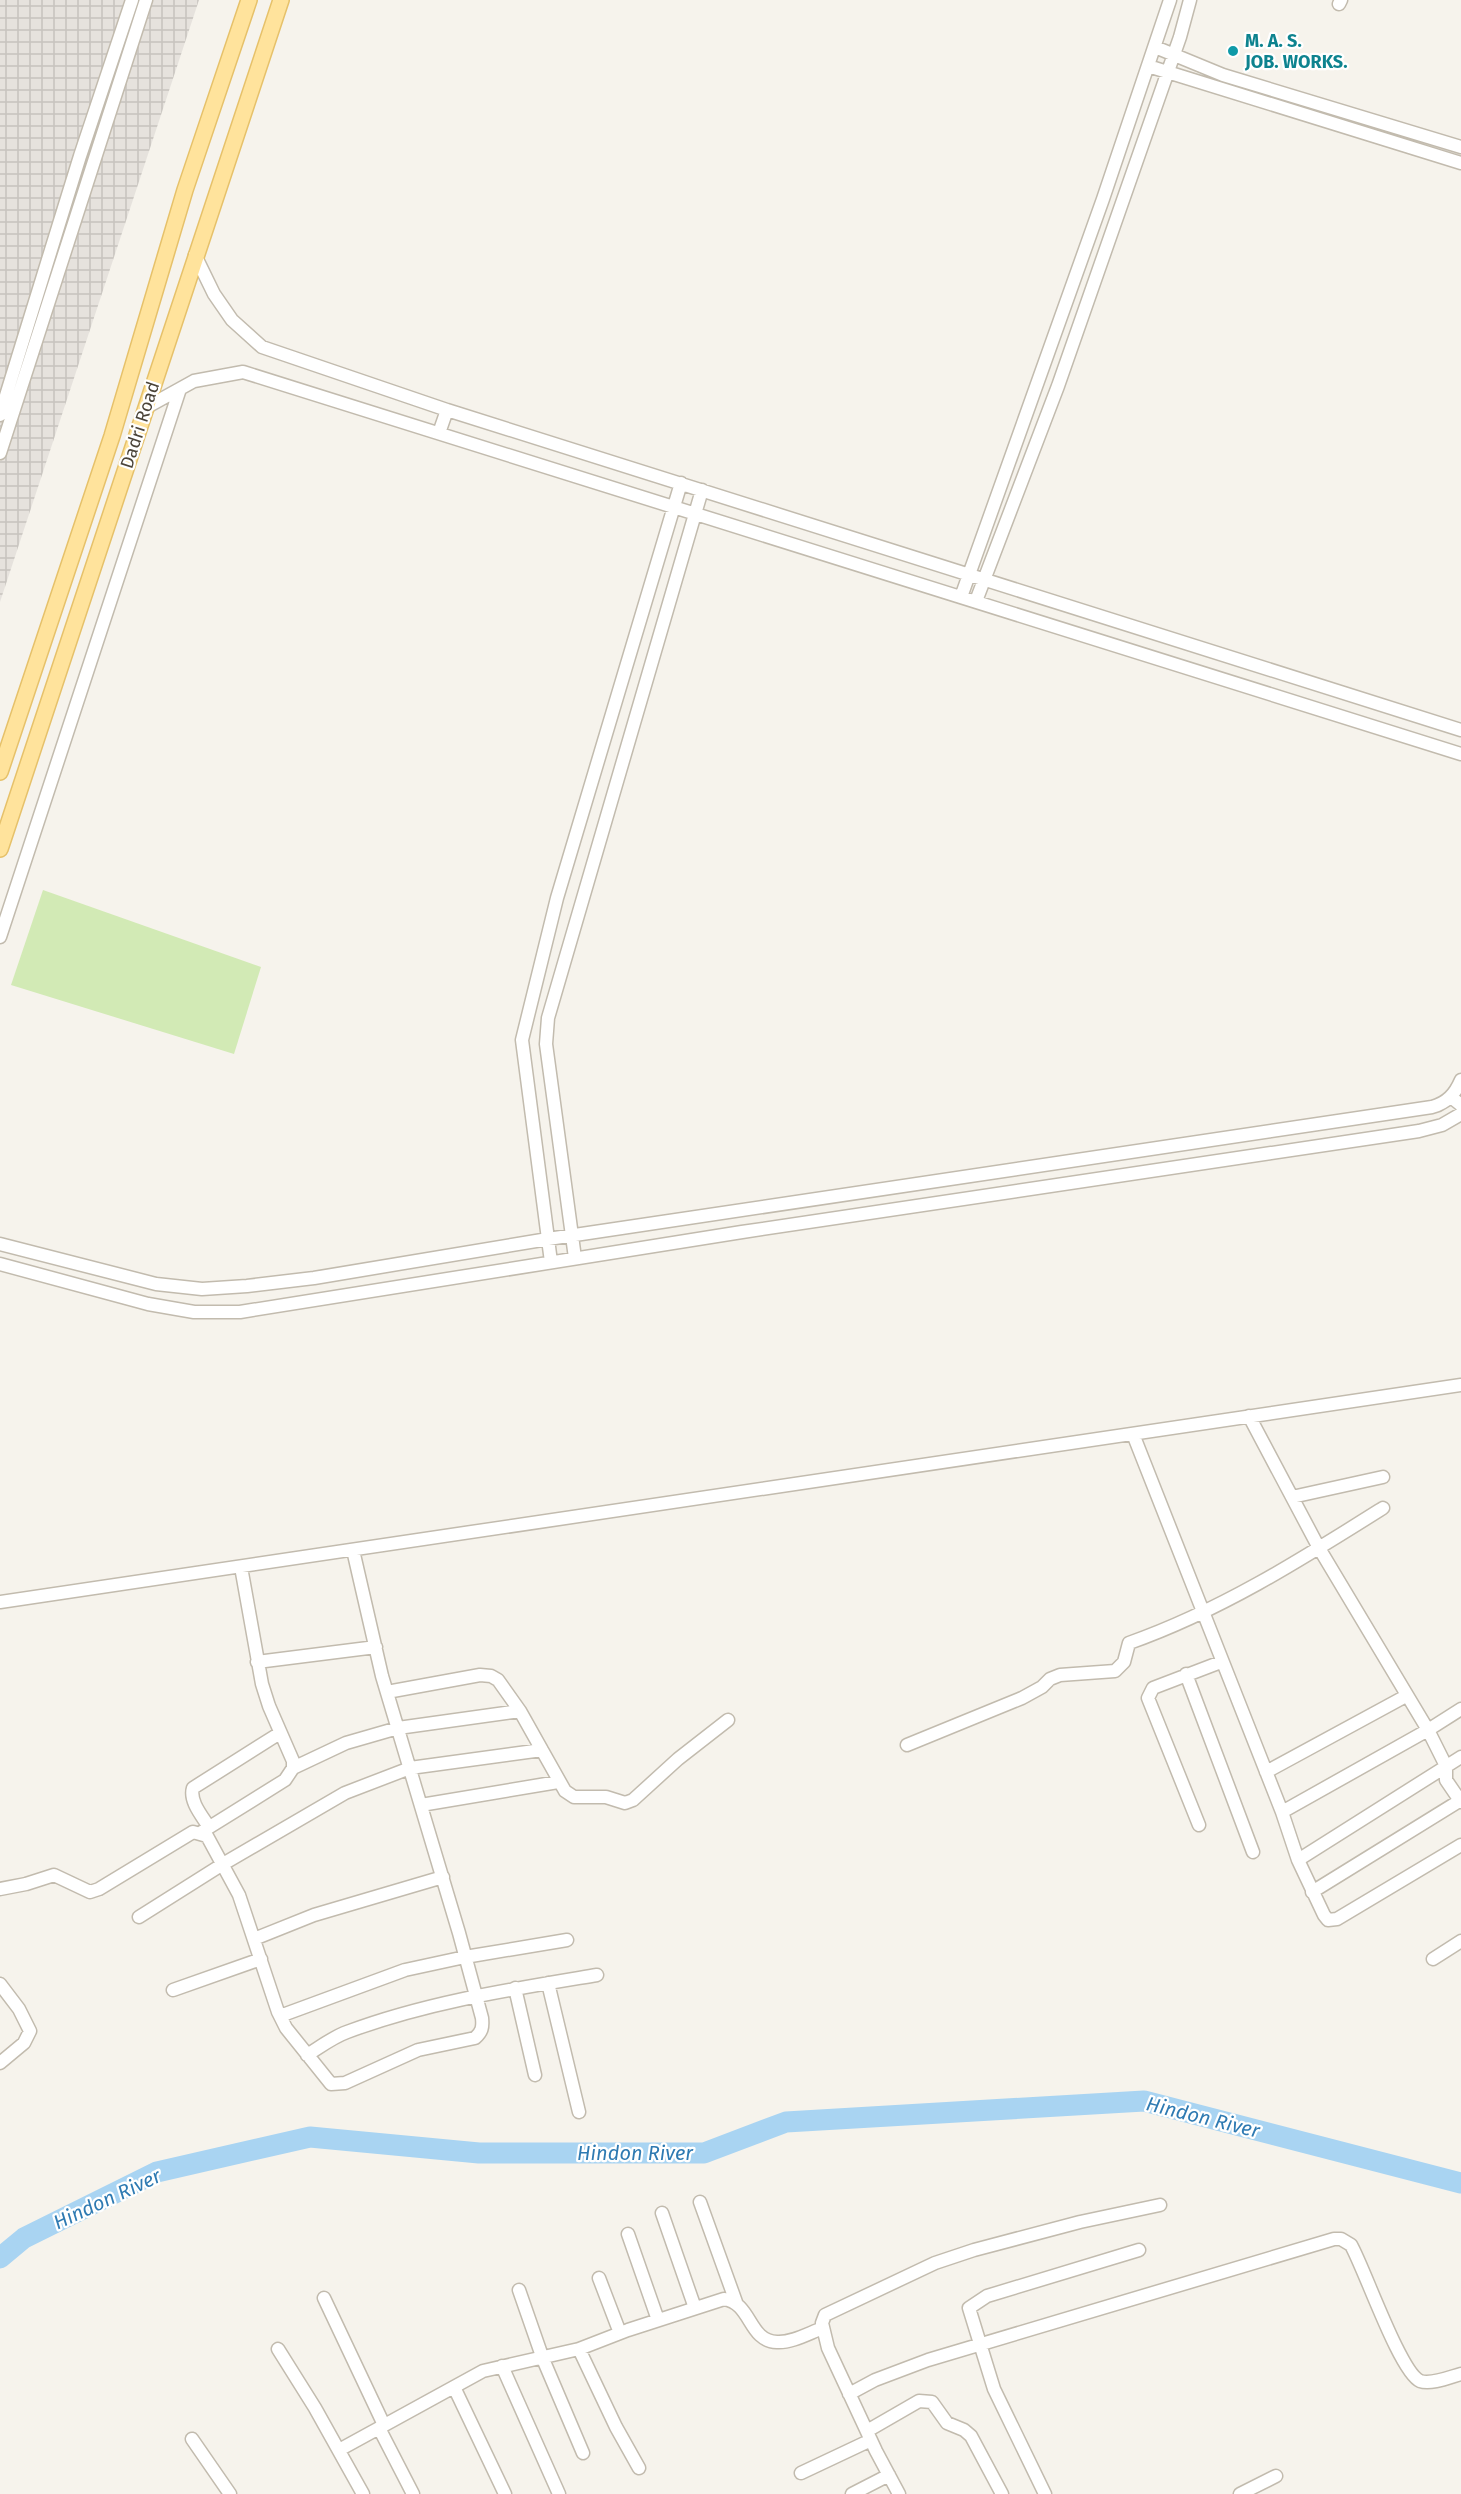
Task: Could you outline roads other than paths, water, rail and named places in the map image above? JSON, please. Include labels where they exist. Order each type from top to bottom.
[{"type":"main road","name":"Dadri Road","points":[[0,772],[112,436],[185,190],[249,0]]},
{"type":"main road","name":"Dadri Road","points":[[0,849],[281,0]]},
{"type":"street","points":[[0,415],[80,156],[132,0]]},
{"type":"street","points":[[0,453],[146,0]]},
{"type":"street","points":[[962,597],[1170,0]]},
{"type":"street","points":[[976,601],[1058,386],[1174,55],[1190,0]]},
{"type":"street","points":[[1155,47],[1223,75],[1461,147]]},
{"type":"street","points":[[1148,66],[1461,163]]},
{"type":"street","points":[[195,255],[214,294],[232,320],[262,347],[447,410],[1461,730]]},
{"type":"street","points":[[147,407],[194,381],[243,372],[1461,754]]},
{"type":"street","points":[[0,937],[180,389]]},
{"type":"street","points":[[439,434],[447,410]]},
{"type":"street","points":[[551,1262],[522,1040],[557,898],[681,483]]},
{"type":"street","points":[[575,1258],[546,1044],[548,1018],[702,490]]},
{"type":"street","points":[[0,1244],[156,1284],[202,1289],[248,1286],[314,1278],[548,1239],[1432,1107],[1456,1101],[1461,1080]]},
{"type":"street","points":[[0,1264],[148,1304],[194,1312],[240,1312],[575,1258],[1419,1131],[1442,1125],[1461,1114]]},
{"type":"street","points":[[0,1602],[1461,1385]]},
{"type":"street","points":[[1249,1416],[1319,1548],[1428,1730],[1446,1766],[1446,1780],[1461,1801],[1312,1892]]},
{"type":"street","points":[[1133,1434],[1282,1812],[1298,1860],[1324,1915],[1328,1920],[1337,1919],[1461,1845]]},
{"type":"street","points":[[1292,1497],[1383,1477]]},
{"type":"street","points":[[907,1745],[1029,1695],[1050,1679],[1060,1675],[1115,1671],[1124,1662],[1129,1643],[1204,1614],[1319,1548],[1383,1508]]},
{"type":"street","points":[[280,1732],[193,1788],[191,1794],[207,1836],[239,1895],[280,2016],[331,2084],[339,2085],[418,2050],[475,2038],[483,2027],[475,1995],[387,1692],[353,1550]]},
{"type":"street","points":[[241,1567],[257,1662],[268,1706],[293,1761],[293,1768]]},
{"type":"street","points":[[257,1662],[376,1647]]},
{"type":"street","points":[[1199,1825],[1148,1698],[1153,1688],[1221,1662]]},
{"type":"street","points":[[1186,1674],[1253,1852]]},
{"type":"street","points":[[387,1692],[480,1675],[491,1676],[498,1680],[520,1711],[565,1791],[574,1797],[606,1797],[625,1803],[633,1800],[728,1720]]},
{"type":"street","points":[[1266,1772],[1406,1696]]},
{"type":"street","points":[[1282,1812],[1461,1709]]},
{"type":"street","points":[[0,1889],[54,1875],[90,1892],[99,1889],[193,1832],[205,1830],[285,1780],[293,1768],[346,1743],[398,1728],[520,1711]]},
{"type":"street","points":[[139,1917],[223,1864],[345,1793],[410,1768],[542,1750]]},
{"type":"street","points":[[1298,1860],[1461,1757]]},
{"type":"street","points":[[421,1805],[558,1782]]},
{"type":"street","points":[[254,1939],[314,1915],[442,1877]]},
{"type":"street","points":[[280,2016],[405,1970],[465,1957],[567,1940]]},
{"type":"street","points":[[1433,1959],[1461,1941]]},
{"type":"street","points":[[173,1990],[261,1959]]},
{"type":"street","points":[[307,2055],[345,2032],[475,1995],[597,1974]]},
{"type":"street","points":[[548,1983],[579,2112]]},
{"type":"street","points":[[0,1984],[19,2009],[30,2031],[24,2043],[0,2063]]},
{"type":"street","points":[[515,1988],[535,2074]]},
{"type":"street","points":[[700,2202],[736,2302],[759,2334],[774,2343],[784,2342],[823,2328]]},
{"type":"street","points":[[899,2494],[828,2348],[823,2328],[825,2315],[935,2264],[1018,2238],[1160,2205]]},
{"type":"street","points":[[662,2212],[695,2308]]},
{"type":"street","points":[[628,2234],[658,2320]]},
{"type":"street","points":[[849,2394],[875,2380],[979,2344],[1334,2239],[1341,2239],[1351,2245],[1394,2340],[1415,2377],[1423,2382],[1429,2382],[1461,2374]]},
{"type":"street","points":[[1045,2494],[994,2389],[969,2308],[987,2296],[1139,2250]]},
{"type":"street","points":[[599,2278],[620,2333]]},
{"type":"street","points":[[519,2290],[543,2358],[583,2453]]},
{"type":"street","points":[[324,2298],[413,2494]]},
{"type":"street","points":[[339,2451],[483,2371],[579,2349],[658,2320],[724,2300],[736,2302]]},
{"type":"street","points":[[278,2349],[363,2494]]},
{"type":"street","points":[[579,2349],[616,2427],[639,2468]]},
{"type":"street","points":[[502,2366],[559,2494]]},
{"type":"street","points":[[454,2387],[505,2494]]},
{"type":"street","points":[[801,2473],[869,2435],[919,2401],[932,2402],[947,2423],[964,2430],[971,2436],[1002,2494]]},
{"type":"street","points":[[192,2439],[230,2494]]},
{"type":"street","points":[[852,2494],[889,2475]]},
{"type":"street","points":[[1240,2494],[1276,2476]]},
{"type":"waterway","name":"Hindon River","points":[[0,2258],[24,2238],[157,2172],[310,2137],[479,2153],[704,2153],[786,2122],[1144,2101],[1461,2183]]},
{"type":"place","name":"M. A. S. JOB. WORKS.","points":[[1233,51]]}]
